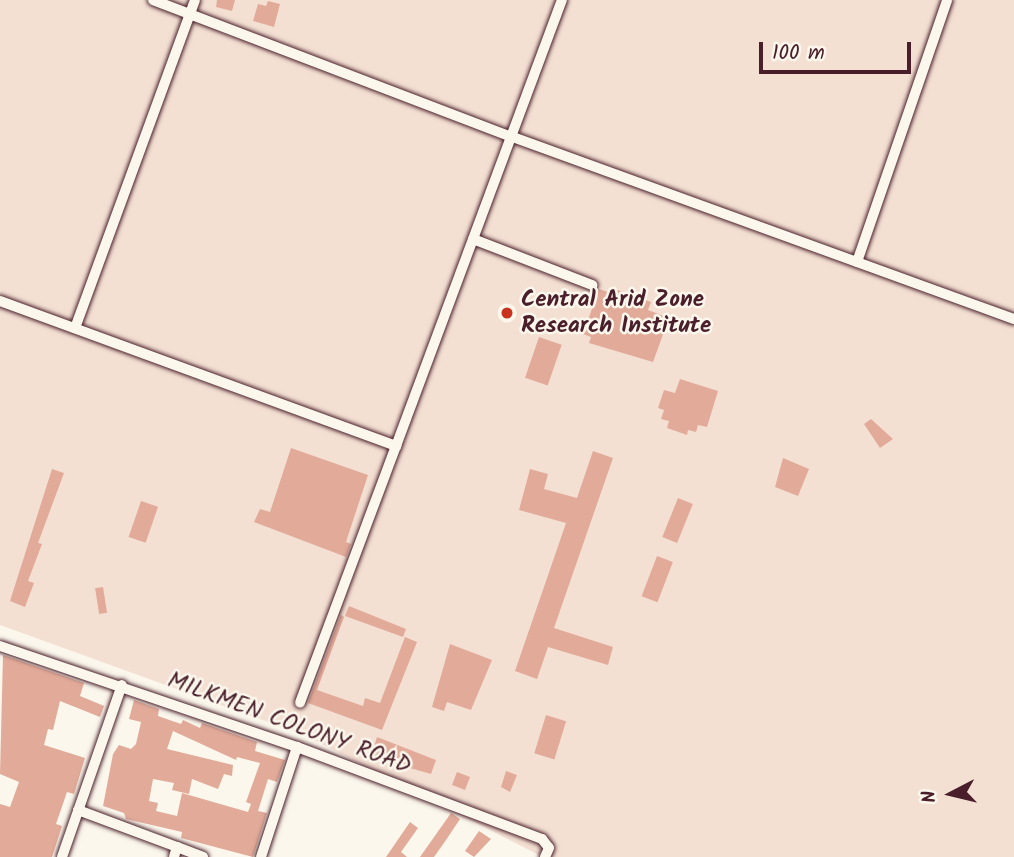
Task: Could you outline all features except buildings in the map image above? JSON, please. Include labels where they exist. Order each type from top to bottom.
[{"type":"street","points":[[153,0],[510,136],[1014,319]]},
{"type":"street","points":[[75,328],[195,0]]},
{"type":"street","points":[[300,703],[562,0]]},
{"type":"street","points":[[858,262],[947,0]]},
{"type":"street","points":[[473,239],[592,285]]},
{"type":"street","points":[[0,301],[396,446]]},
{"type":"street","name":"MILKMEN COLONY ROAD","points":[[0,646],[122,685],[542,839],[549,848],[545,857]]},
{"type":"street","points":[[62,857],[122,685]]},
{"type":"street","points":[[261,857],[296,747]]},
{"type":"street","points":[[78,810],[176,852],[203,857]]},
{"type":"shaded area","name":"Central Arid Zone Research Institute","points":[[0,0],[1014,0],[1014,857],[543,857],[304,735],[0,625]]},
{"type":"place","name":"Central Arid Zone Research Institute","points":[[507,313]]}]
